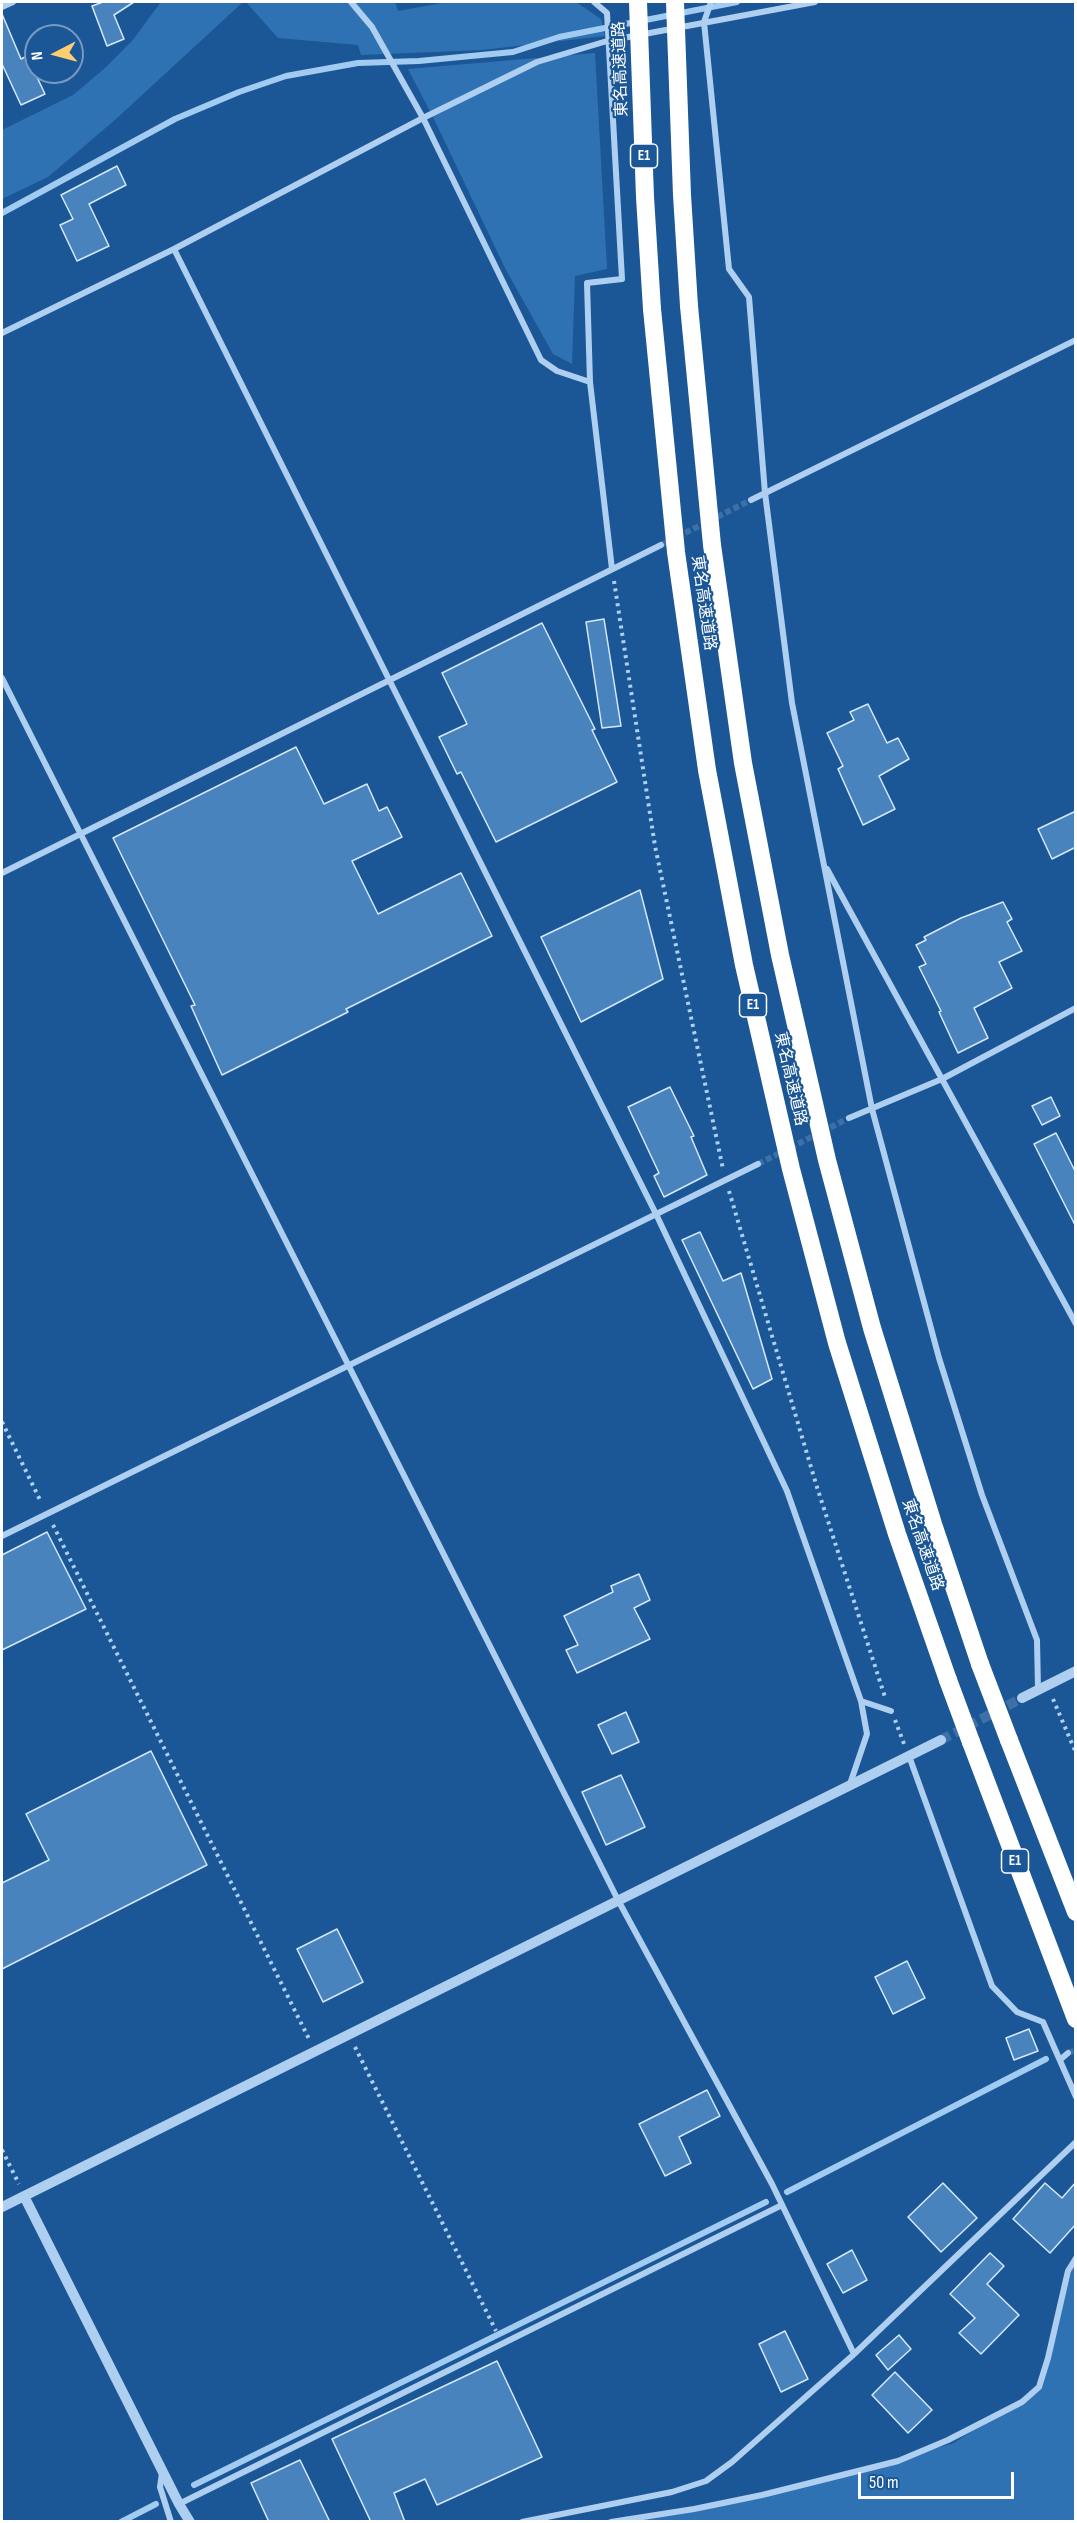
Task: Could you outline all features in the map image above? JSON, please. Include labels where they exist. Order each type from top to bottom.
[{"type":"highway","name":"東名高速道路","points":[[638,2],[645,196],[652,309],[679,575],[707,770],[744,965],[791,1169],[837,1343],[897,1534],[948,1680],[1059,1980],[1076,2019]]},
{"type":"highway","name":"東名高速道路","points":[[675,2],[682,195],[689,306],[712,545],[743,763],[780,955],[827,1160],[872,1328],[933,1524],[980,1664],[1076,1912]]},
{"type":"street","points":[[2,7],[13,2]]},
{"type":"street","points":[[351,2],[372,27],[423,118],[541,360],[557,371],[590,382]]},
{"type":"street","points":[[594,2],[607,13],[622,279],[587,283],[590,382],[612,569]]},
{"type":"street","points":[[711,2],[705,19],[729,269],[748,297],[765,493],[792,703],[872,1109],[939,1358],[982,1496],[1036,1640],[1043,1687]]},
{"type":"street","points":[[2,333],[174,249],[423,118],[537,62],[607,41],[705,19],[815,2]]},
{"type":"street","points":[[174,249],[656,1214],[787,1491],[861,1701],[867,1734],[850,1785]]},
{"type":"street","points":[[751,500],[1076,340]]},
{"type":"street","points":[[2,873],[661,545]]},
{"type":"street","points":[[2,678],[618,1900],[782,2205],[854,2354]]},
{"type":"street","points":[[824,863],[1076,1324]]},
{"type":"street","points":[[849,1118],[942,1079],[1076,1008]]},
{"type":"street","points":[[2,1536],[758,1164]]},
{"type":"street","points":[[1022,1698],[1076,1671]]},
{"type":"street","points":[[861,1701],[891,1711]]},
{"type":"street","points":[[2,2207],[941,1740]]},
{"type":"street","points":[[909,1756],[992,1986],[1017,2013],[1043,2022],[1076,2097]]},
{"type":"street","points":[[1060,2059],[1068,2054]]},
{"type":"street","points":[[522,2522],[672,2492],[706,2481],[732,2462],[854,2354],[1076,2142]]},
{"type":"street","points":[[24,2196],[162,2471],[190,2522]]},
{"type":"street","points":[[179,2504],[782,2205]]},
{"type":"street","points":[[612,2522],[751,2498],[898,2461],[948,2440],[1023,2402],[1039,2387],[1068,2271],[1076,2258]]},
{"type":"street","points":[[162,2471],[160,2487],[171,2522]]},
{"type":"path","points":[[2,1422],[44,1507]]},
{"type":"path","points":[[49,1517],[314,2047]]},
{"type":"path","points":[[1043,1687],[1076,1754]]},
{"type":"path","points":[[349,2034],[496,2331]]},
{"type":"path","points":[[2,2150],[24,2196]]},
{"type":"shaded area","points":[[161,2],[243,2],[116,119],[48,177],[2,199],[2,130],[73,95],[132,41]]},
{"type":"shaded area","points":[[246,2],[395,2],[398,11],[448,2],[576,2],[601,19],[605,36],[482,50],[361,55],[358,45],[278,38]]},
{"type":"shaded area","points":[[595,53],[607,269],[575,276],[572,364],[553,354],[505,268],[408,69]]},
{"type":"shaded area","points":[[1075,2259],[1075,2521],[625,2522],[834,2478],[954,2443],[1039,2387]]},
{"type":"building","points":[[103,2],[134,2],[114,15],[124,39],[107,46],[92,6]]},
{"type":"building","points":[[2,14],[21,59],[24,58],[24,84],[40,84],[45,94],[21,105],[2,64]]},
{"type":"building","points":[[117,166],[126,185],[89,204],[109,246],[77,261],[60,225],[73,219],[61,195]]},
{"type":"building","points":[[604,619],[621,726],[602,728],[586,622]]},
{"type":"building","points":[[542,623],[595,729],[592,730],[617,782],[496,842],[461,772],[457,774],[439,737],[467,724],[442,673]]},
{"type":"building","points":[[868,704],[887,743],[898,738],[909,759],[879,776],[895,809],[863,825],[838,769],[843,766],[827,733],[854,720],[850,712]]},
{"type":"building","points":[[296,747],[324,804],[367,784],[379,811],[387,807],[402,837],[352,861],[378,914],[461,873],[492,936],[346,1009],[348,1012],[222,1075],[191,1006],[195,1005],[113,838]]},
{"type":"building","points":[[1076,811],[1076,847],[1052,859],[1038,829]]},
{"type":"building","points":[[640,890],[663,979],[581,1022],[541,937]]},
{"type":"building","points":[[1003,902],[1012,919],[1007,922],[1022,951],[999,962],[1012,988],[974,1008],[988,1038],[958,1053],[939,1012],[941,1011],[919,967],[926,964],[916,945],[926,940],[924,937],[961,918]]},
{"type":"building","points":[[670,1087],[694,1136],[691,1137],[707,1175],[664,1197],[654,1176],[659,1173],[628,1107]]},
{"type":"building","points":[[1051,1097],[1060,1116],[1042,1125],[1032,1106]]},
{"type":"building","points":[[1056,1133],[1076,1173],[1076,1227],[1034,1144]]},
{"type":"building","points":[[700,1232],[723,1281],[741,1273],[772,1379],[753,1389],[682,1240]]},
{"type":"building","points":[[47,1532],[86,1609],[2,1650],[2,1555]]},
{"type":"building","points":[[639,1574],[650,1600],[634,1608],[650,1639],[577,1673],[566,1650],[578,1645],[564,1616],[613,1592],[611,1586]]},
{"type":"building","points":[[626,1712],[639,1742],[612,1754],[598,1725]]},
{"type":"building","points":[[151,1751],[207,1865],[2,1969],[2,1883],[49,1860],[26,1814]]},
{"type":"building","points":[[621,1775],[645,1827],[606,1845],[582,1792]]},
{"type":"building","points":[[337,1929],[363,1982],[323,2002],[297,1949]]},
{"type":"building","points":[[907,1961],[925,1998],[893,2014],[875,1977]]},
{"type":"building","points":[[1029,2029],[1038,2051],[1014,2060],[1006,2038]]},
{"type":"building","points":[[707,2090],[720,2116],[679,2137],[691,2163],[665,2176],[639,2124]]},
{"type":"building","points":[[1076,2182],[1076,2224],[1050,2253],[1013,2219],[1045,2183],[1062,2198]]},
{"type":"building","points":[[943,2183],[977,2218],[941,2252],[908,2217]]},
{"type":"building","points":[[852,2250],[867,2280],[843,2293],[827,2264]]},
{"type":"building","points":[[990,2253],[1004,2266],[987,2284],[1019,2315],[981,2354],[959,2333],[975,2318],[950,2294]]},
{"type":"building","points":[[785,2331],[808,2379],[781,2392],[759,2344]]},
{"type":"building","points":[[899,2335],[911,2349],[888,2370],[876,2355]]},
{"type":"building","points":[[497,2361],[542,2457],[437,2505],[425,2479],[394,2493],[405,2522],[371,2522],[332,2439]]},
{"type":"building","points":[[895,2372],[932,2410],[908,2433],[872,2395]]},
{"type":"building","points":[[300,2460],[330,2522],[269,2522],[251,2483]]},
{"type":"waterway","points":[[2,213],[175,119],[239,92],[286,76],[358,63],[419,61],[513,52],[559,37],[737,2]]},
{"type":"waterway","points":[[787,2192],[1046,2059]]},
{"type":"waterway","points":[[194,2485],[766,2202]]},
{"type":"waterway","points":[[121,2522],[156,2504]]},
{"type":"tunnel","points":[[661,545],[751,500]]},
{"type":"tunnel","points":[[758,1164],[849,1118]]},
{"type":"tunnel","points":[[941,1740],[1022,1698]]},
{"type":"tunnel","points":[[1068,2053],[1076,2050]]}]
